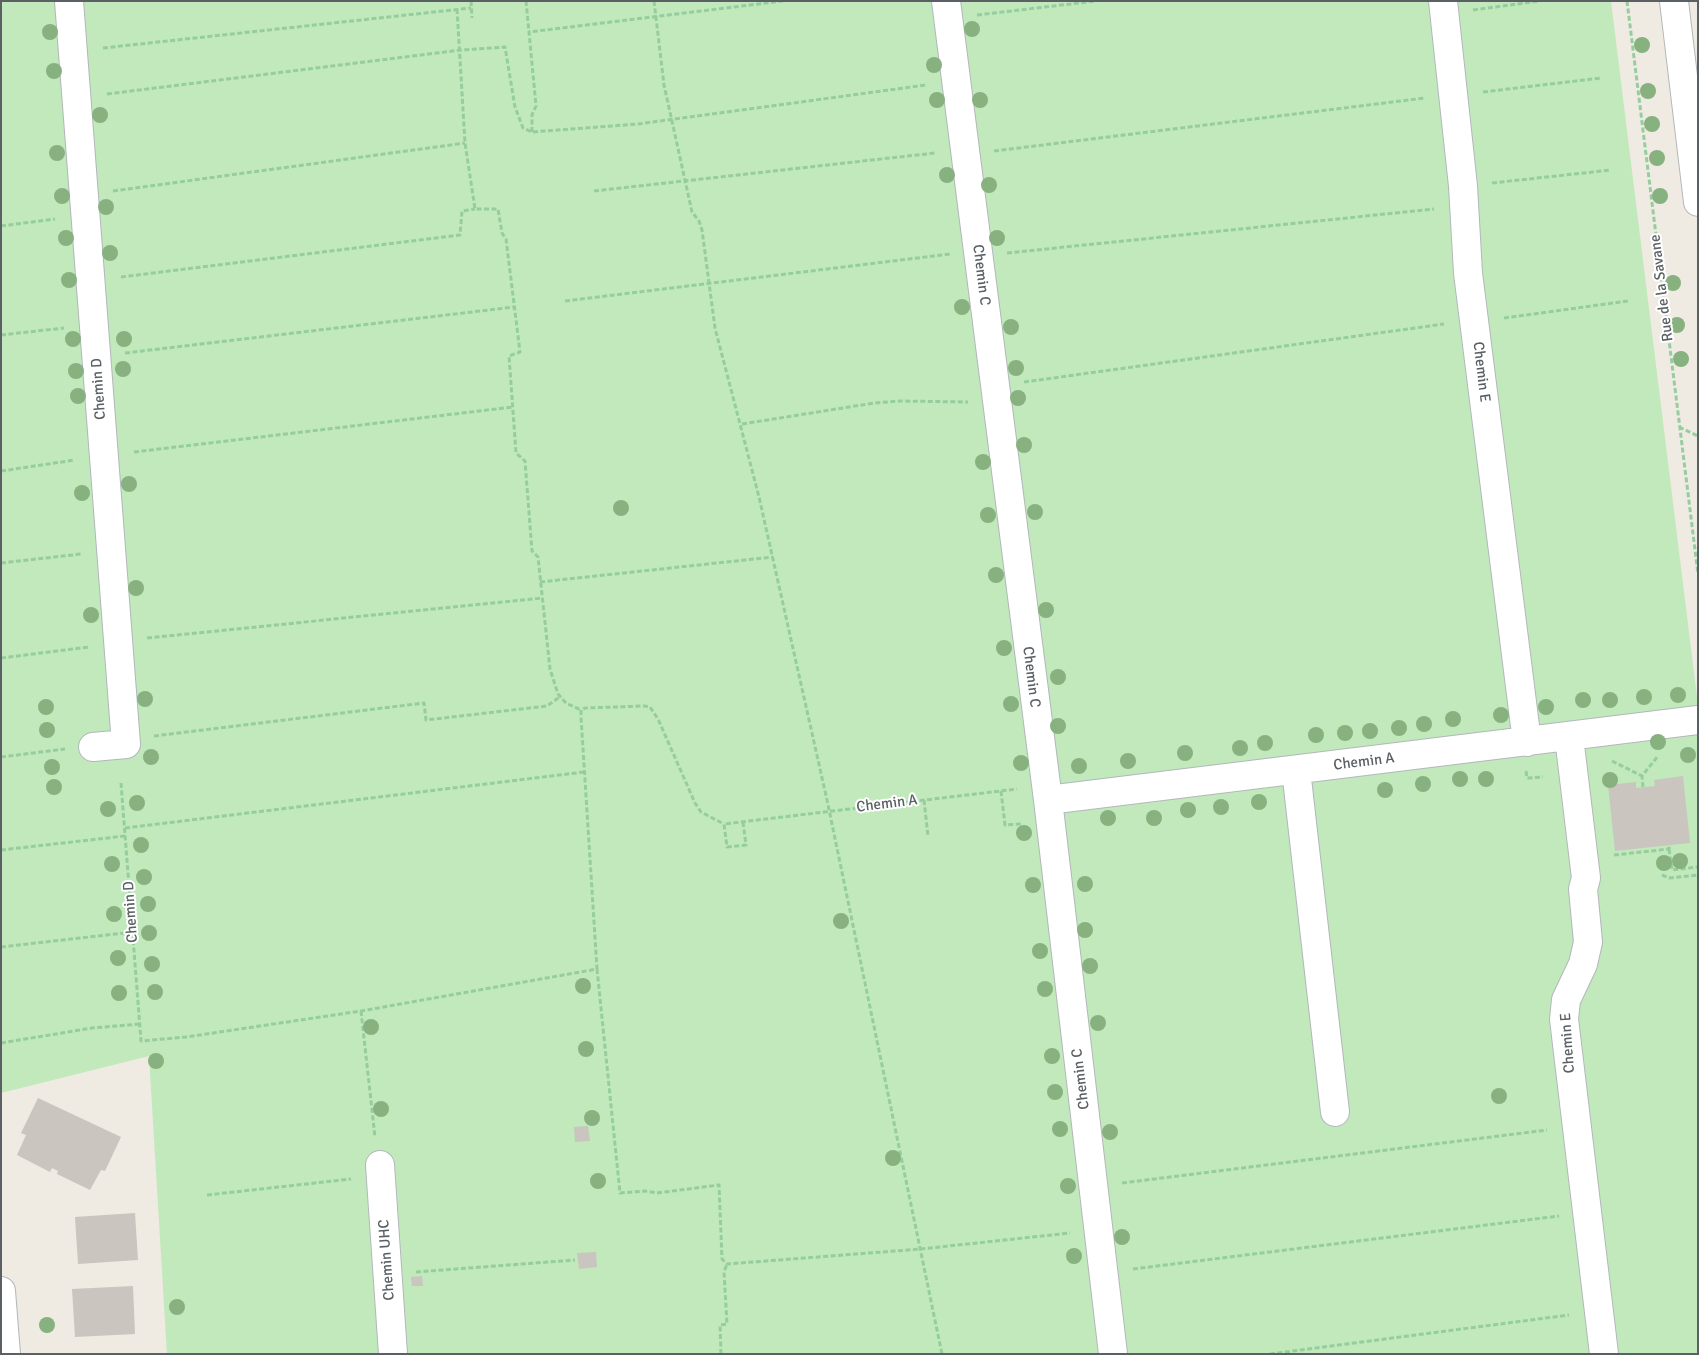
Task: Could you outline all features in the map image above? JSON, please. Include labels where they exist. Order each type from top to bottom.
[{"type":"street","name":"Chemin D","points":[[69,1],[126,744],[93,748]]},
{"type":"street","name":"Chemin C","points":[[946,1],[1036,794],[1113,1354]]},
{"type":"street","points":[[1674,1],[1698,202]]},
{"type":"street","name":"Chemin E","points":[[1444,7],[1474,322],[1527,742]]},
{"type":"street","name":"Chemin A","points":[[1036,794],[1296,770],[1689,722]]},
{"type":"street","name":"Chemin E","points":[[1568,737],[1586,878],[1583,888],[1588,942],[1583,964],[1566,1000],[1564,1019],[1604,1354]]},
{"type":"street","points":[[1296,770],[1335,1112]]},
{"type":"street","name":"Chemin UHC","points":[[378,1154],[393,1354]]},
{"type":"street","points":[[1,1291],[6,1354]]},
{"type":"path","points":[[470,1],[472,18]]},
{"type":"path","points":[[526,1],[536,106],[532,115],[532,132]]},
{"type":"path","points":[[654,1],[664,85],[692,212],[699,221],[702,230],[715,328],[742,424],[829,812],[942,1354]]},
{"type":"path","points":[[529,32],[783,1]]},
{"type":"path","points":[[971,16],[1096,1]]},
{"type":"path","points":[[1444,7],[1539,1]]},
{"type":"path","name":"Rue de la Savane","points":[[1627,1],[1698,574]]},
{"type":"path","points":[[94,49],[471,8]]},
{"type":"path","points":[[457,9],[461,50],[465,143],[475,209]]},
{"type":"path","points":[[98,95],[461,50],[505,47],[515,107],[523,128],[532,132],[671,119],[934,84]]},
{"type":"path","points":[[989,151],[1453,94],[1601,78]]},
{"type":"path","points":[[105,192],[465,143]]},
{"type":"path","points":[[594,191],[939,152]]},
{"type":"path","points":[[1000,253],[1463,196],[1611,170]]},
{"type":"path","points":[[113,278],[460,235],[462,211],[498,209],[502,233],[506,239],[520,352],[509,356],[516,454],[525,461],[532,551],[538,556],[550,669],[558,694],[566,702],[581,710],[591,706],[650,707],[658,719],[695,803],[701,812],[724,824],[727,847],[746,845],[742,822]]},
{"type":"path","points":[[1,226],[64,218]]},
{"type":"path","points":[[565,301],[956,253]]},
{"type":"path","points":[[1018,383],[1628,301]]},
{"type":"path","points":[[118,354],[514,306]]},
{"type":"path","points":[[1,335],[73,327]]},
{"type":"path","points":[[742,424],[883,402],[975,401]]},
{"type":"path","points":[[126,453],[513,407]]},
{"type":"path","points":[[1679,427],[1698,436]]},
{"type":"path","points":[[1,471],[82,459]]},
{"type":"path","points":[[1,563],[90,553]]},
{"type":"path","points":[[540,582],[772,557]]},
{"type":"path","points":[[141,638],[542,598]]},
{"type":"path","points":[[1,658],[98,645]]},
{"type":"path","points":[[148,737],[424,703],[426,720],[547,706],[561,696]]},
{"type":"path","points":[[581,710],[597,969],[620,1193],[645,1191],[657,1193],[719,1185],[722,1259],[727,1264],[921,1249],[1076,1232]]},
{"type":"path","points":[[1,757],[60,750]]},
{"type":"path","points":[[1643,787],[1642,776],[1662,750]]},
{"type":"path","points":[[1611,761],[1642,776]]},
{"type":"path","points":[[125,828],[584,772]]},
{"type":"path","name":"Chemin D","points":[[121,783],[141,1042],[361,1011]]},
{"type":"path","points":[[1001,791],[1005,825],[1028,824]]},
{"type":"path","name":"Chemin A","points":[[724,824],[1001,791],[1036,794]]},
{"type":"path","points":[[924,800],[928,836]]},
{"type":"path","points":[[1,850],[125,836]]},
{"type":"path","points":[[1612,855],[1669,847],[1672,870],[1698,867]]},
{"type":"path","points":[[1662,876],[1669,878],[1698,875]]},
{"type":"path","points":[[1,947],[133,932]]},
{"type":"path","points":[[378,1154],[361,1011],[597,969]]},
{"type":"path","points":[[1,1043],[92,1028],[140,1024]]},
{"type":"path","points":[[1116,1183],[1549,1130]]},
{"type":"path","points":[[207,1195],[349,1179],[357,1181]]},
{"type":"path","points":[[1126,1269],[1559,1216]]},
{"type":"path","points":[[408,1273],[575,1260]]},
{"type":"path","points":[[722,1354],[720,1325],[726,1324],[724,1272],[727,1264]]},
{"type":"path","points":[[1270,1354],[1599,1311]]},
{"type":"green space","points":[[1,1],[1611,1],[1698,705],[1698,1354],[167,1354],[149,1056],[1,1093]]},
{"type":"building","points":[[1683,776],[1690,843],[1615,851],[1608,785],[1636,782],[1636,788],[1655,786],[1654,780]]},
{"type":"building","points":[[38,1098],[121,1137],[105,1171],[101,1170],[90,1190],[57,1174],[58,1171],[52,1168],[50,1172],[17,1155],[26,1135],[21,1133]]},
{"type":"building","points":[[588,1126],[590,1141],[575,1142],[574,1127]]},
{"type":"building","points":[[135,1213],[138,1260],[78,1264],[75,1217]]},
{"type":"building","points":[[596,1252],[597,1267],[579,1269],[577,1253]]},
{"type":"building","points":[[422,1276],[423,1286],[412,1286],[411,1277]]},
{"type":"building","points":[[133,1286],[135,1334],[75,1337],[72,1289]]}]
